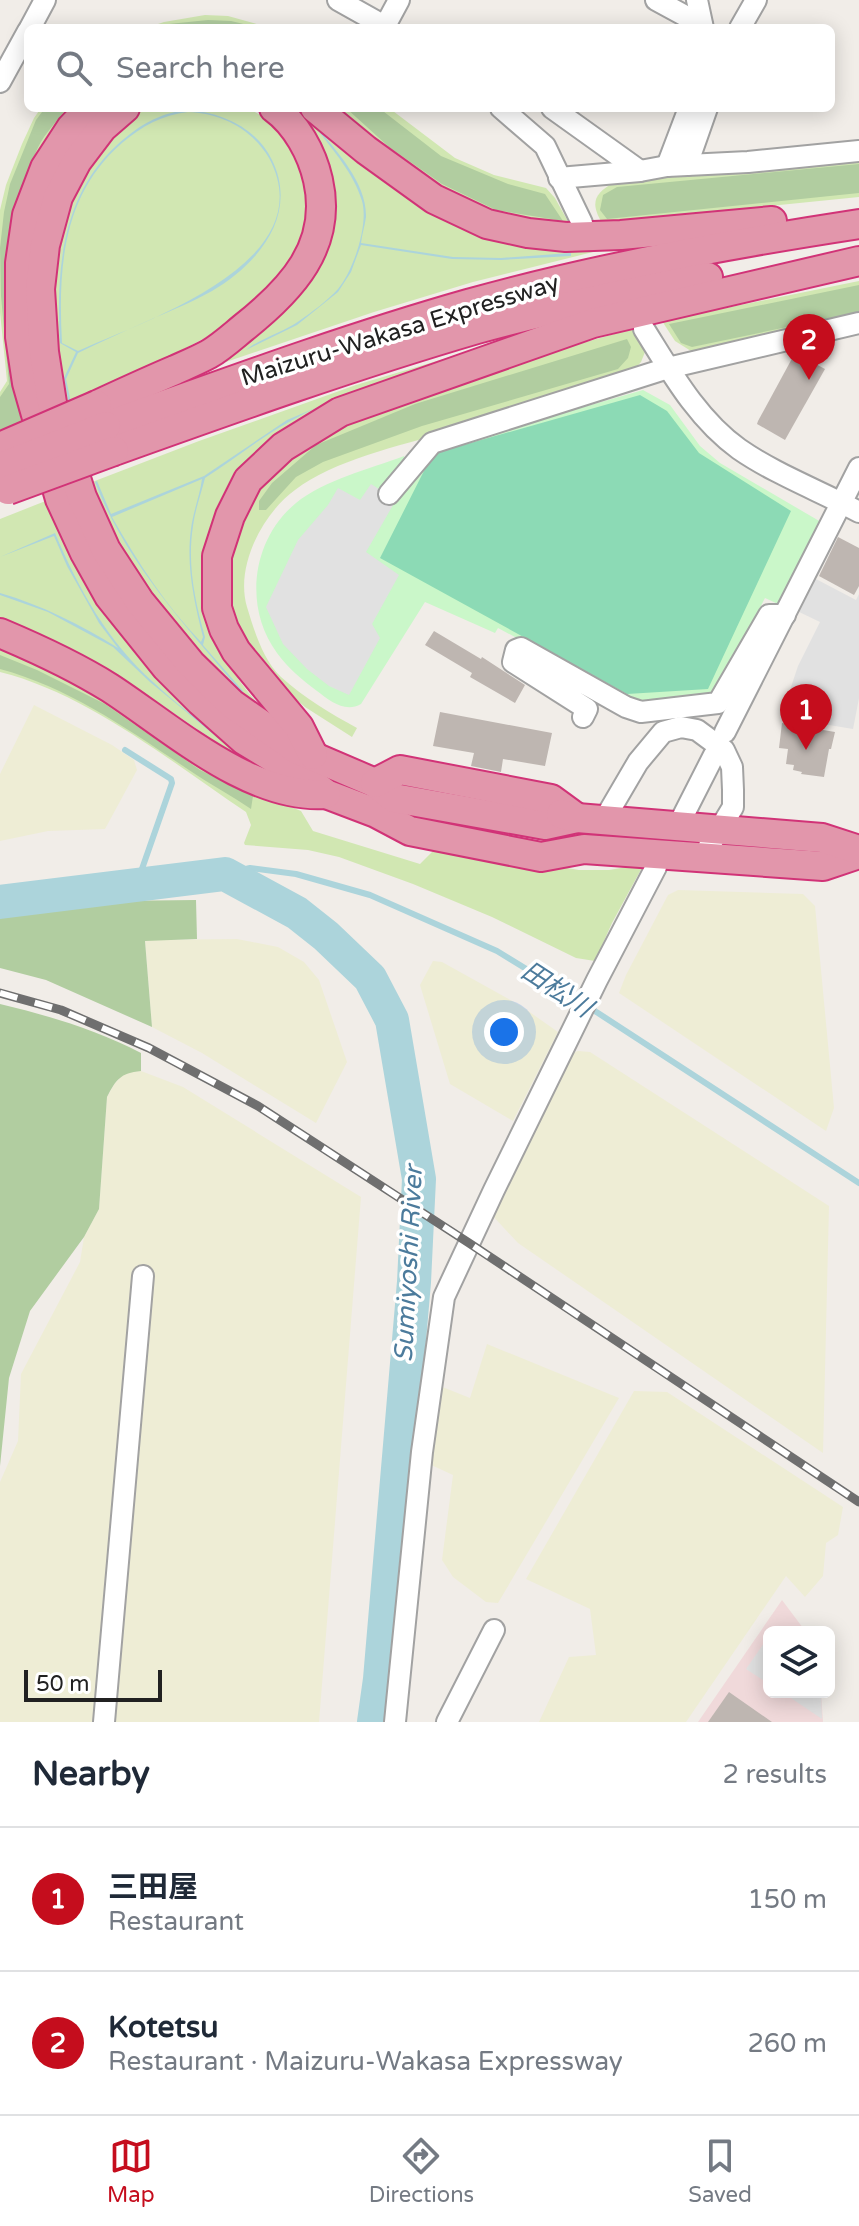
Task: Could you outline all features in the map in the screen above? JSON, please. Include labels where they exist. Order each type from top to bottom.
[{"type":"highway","points":[[86,112],[71,128],[45,168],[27,215],[20,263],[20,337],[27,383],[60,499],[85,553],[109,596],[166,667],[200,701],[244,740],[326,794],[376,813],[410,831],[541,857],[584,849],[823,866],[859,852]]},
{"type":"highway","points":[[120,112],[102,128],[77,161],[58,197],[45,245],[40,289],[44,352],[52,403],[82,497],[106,550],[140,602],[191,664],[232,704],[298,750],[375,783],[395,783],[591,819],[822,838],[859,852]]},
{"type":"highway","points":[[2,473],[106,427],[209,354],[272,305],[291,284],[314,246],[322,211],[321,194],[312,158],[279,112]]},
{"type":"highway","points":[[320,112],[434,199],[487,224],[528,233],[566,237],[621,235],[788,219],[859,221]]},
{"type":"highway","name":"Maizuru-Wakasa Expressway","points":[[2,473],[106,427],[287,360],[467,304],[633,264],[859,221]]},
{"type":"highway","name":"Maizuru-Wakasa Expressway","points":[[106,427],[292,387],[564,307],[716,276],[859,254]]},
{"type":"highway","points":[[313,755],[299,727],[236,651],[217,608],[217,556],[230,516],[248,480],[283,447],[340,412],[593,323],[859,261]]},
{"type":"highway","points":[[0,633],[59,660],[109,688],[206,754],[241,773],[288,792],[326,794]]},
{"type":"street","points":[[32,24],[45,0]]},
{"type":"street","points":[[338,0],[381,24]]},
{"type":"street","points":[[387,24],[399,0]]},
{"type":"street","points":[[656,0],[698,24]]},
{"type":"street","points":[[697,0],[702,24]]},
{"type":"street","points":[[742,24],[756,0]]},
{"type":"street","points":[[0,82],[24,38]]},
{"type":"street","points":[[506,112],[545,146],[582,223]]},
{"type":"street","points":[[558,112],[640,171]]},
{"type":"street","points":[[677,165],[688,112]]},
{"type":"street","points":[[677,165],[705,112]]},
{"type":"street","points":[[559,178],[859,151]]},
{"type":"street","points":[[389,494],[432,443],[668,368],[859,323]]},
{"type":"street","points":[[644,329],[668,368],[720,433],[756,459],[850,507]]},
{"type":"street","points":[[725,732],[785,615],[850,507],[859,468]]},
{"type":"street","points":[[583,717],[587,709],[513,662],[516,650],[521,648],[626,707],[641,712],[718,703],[769,615],[785,615]]},
{"type":"street","points":[[591,819],[663,732],[681,727],[697,730],[724,750],[732,767],[733,807],[702,858]]},
{"type":"street","points":[[683,816],[714,755]]},
{"type":"street","points":[[395,1722],[424,1438],[444,1297],[597,980],[656,867]]},
{"type":"street","points":[[104,1722],[143,1276]]},
{"type":"street","points":[[447,1722],[494,1630]]},
{"type":"shaded area","points":[[371,484],[396,500],[366,552],[399,575],[372,624],[380,638],[349,695],[329,686],[307,669],[283,644],[266,607],[298,540],[328,505],[338,488],[360,500]]},
{"type":"shaded area","points":[[814,578],[856,600],[859,594],[859,698],[853,729],[781,717],[798,666],[820,622],[795,610]]},
{"type":"shaded area","points":[[782,1600],[802,1626],[764,1626]]},
{"type":"shaded area","points":[[763,1628],[763,1698],[821,1698],[823,1722],[698,1722]]},
{"type":"shaded area","points":[[763,1645],[763,1680],[746,1669]]},
{"type":"shaded area","points":[[791,1698],[821,1698],[822,1719]]},
{"type":"green space","points":[[205,15],[228,16],[257,24],[158,24]]},
{"type":"green space","points":[[208,20],[243,24],[169,24]]},
{"type":"green space","points":[[38,112],[72,112],[25,425],[0,436],[0,392],[7,381],[0,312],[0,210],[6,185]]},
{"type":"green space","points":[[42,112],[64,112],[39,145],[19,202],[13,233],[9,296],[12,359],[21,422],[0,432],[0,397],[9,384],[1,296],[0,248],[4,212],[10,184]]},
{"type":"green space","points":[[255,112],[267,119],[288,142],[302,168],[308,189],[300,244],[274,289],[229,325],[156,364],[64,407],[51,300],[63,210],[91,157],[136,114]]},
{"type":"green space","points":[[291,112],[303,112],[394,187],[593,249],[593,252],[473,282],[220,364],[280,314],[309,283],[327,244]]},
{"type":"green space","points":[[341,112],[394,112],[455,158],[494,175],[546,188],[570,225],[491,213],[423,178]]},
{"type":"green space","points":[[350,112],[384,112],[441,156],[508,184],[545,194],[563,221],[496,210],[442,184],[389,147]]},
{"type":"green space","points":[[859,159],[859,197],[602,223],[596,210],[598,195],[615,182]]},
{"type":"green space","points":[[859,164],[859,193],[607,219],[600,210],[603,195],[617,187]]},
{"type":"green space","points":[[859,281],[859,315],[691,351],[675,341],[662,321]]},
{"type":"green space","points":[[859,285],[859,312],[692,347],[681,343],[669,324]]},
{"type":"green space","points":[[632,329],[645,352],[632,372],[348,462],[311,479],[283,500],[262,527],[248,559],[244,591],[247,607],[260,644],[275,670],[308,698],[357,728],[352,737],[305,707],[263,670],[237,631],[228,602],[229,554],[250,501],[271,474],[311,441],[413,397]]},
{"type":"green space","points":[[627,339],[631,347],[628,358],[618,369],[422,426],[323,462],[296,477],[266,510],[259,510],[259,501],[272,483],[316,445],[415,404]]},
{"type":"green space","points":[[484,347],[246,468],[213,633],[231,668],[255,700],[252,704],[216,676],[133,571],[87,484],[356,385]]},
{"type":"green space","points":[[643,390],[670,405],[700,446],[720,463],[821,522],[778,604],[765,598],[711,697],[644,706],[498,628],[495,633],[425,602],[361,704],[349,707],[327,699],[296,674],[277,653],[259,615],[257,574],[270,535],[281,518],[307,495],[334,481],[404,456],[405,461]]},
{"type":"green space","points":[[640,395],[667,411],[699,453],[791,511],[708,689],[627,694],[380,558],[428,463],[439,452]]},
{"type":"green space","points":[[48,500],[242,751],[239,756],[94,662],[33,632],[0,621],[0,519]]},
{"type":"green space","points":[[0,649],[37,662],[97,693],[281,803],[301,811],[313,831],[420,864],[440,844],[454,854],[484,860],[508,858],[579,870],[609,870],[644,864],[595,961],[576,958],[492,917],[339,857],[308,850],[245,845],[251,825],[246,812],[96,713],[32,682],[0,672]]},
{"type":"green space","points":[[0,655],[105,704],[200,770],[253,796],[251,809],[75,699],[0,669]]},
{"type":"green space","points":[[34,705],[112,745],[134,760],[137,770],[105,829],[48,831],[0,841],[0,774]]},
{"type":"green space","points":[[678,890],[803,894],[815,906],[834,1108],[826,1131],[619,993],[668,895]]},
{"type":"green space","points":[[196,900],[197,939],[145,941],[152,1027],[46,980],[0,968],[0,918],[107,901]]},
{"type":"green space","points":[[237,939],[278,947],[304,962],[319,980],[347,1062],[316,1123],[202,1053],[152,1027],[145,940]]},
{"type":"green space","points":[[433,961],[442,962],[521,1006],[558,1032],[513,1121],[450,1084],[420,985]]},
{"type":"green space","points":[[0,1004],[72,1024],[141,1053],[141,1071],[120,1078],[107,1097],[99,1209],[84,1237],[30,1311],[9,1378],[0,1466]]},
{"type":"green space","points":[[578,1051],[590,1052],[829,1206],[823,1453],[518,1243],[490,1213],[564,1057]]},
{"type":"green space","points":[[141,1071],[183,1087],[361,1197],[319,1722],[0,1722],[0,1482],[18,1441],[21,1374],[80,1262],[84,1237],[99,1209],[107,1097],[126,1072]]},
{"type":"green space","points":[[487,1344],[619,1398],[498,1603],[486,1602],[453,1577],[442,1560],[453,1475],[429,1464],[440,1386],[470,1398]]},
{"type":"green space","points":[[634,1391],[667,1392],[843,1507],[838,1535],[826,1543],[823,1576],[805,1597],[786,1576],[686,1722],[539,1722],[569,1657],[596,1655],[590,1609],[526,1579]]},
{"type":"water","points":[[188,112],[161,119],[122,143],[102,163],[76,210],[63,261],[62,343],[78,351],[139,325],[78,353],[66,379],[69,403],[64,378],[76,352],[60,343],[59,316],[59,289],[66,236],[84,187],[98,165],[117,145],[149,122],[167,114]]},
{"type":"water","points":[[188,112],[204,112],[225,118],[257,139],[272,160],[279,180],[280,194],[269,158],[254,139],[224,119]]},
{"type":"water","points":[[317,127],[342,157],[362,192],[366,217],[361,243],[453,257],[501,258],[571,253],[571,256],[501,260],[452,259],[361,245],[351,272],[338,292],[297,325],[246,350],[293,325],[329,298],[344,281],[354,260],[363,222],[362,201],[348,172]]},
{"type":"water","points":[[280,196],[277,218],[269,236],[245,267],[204,295],[148,321],[220,282],[251,257],[272,228]]},
{"type":"water","points":[[417,370],[417,371],[341,397],[370,385]]},
{"type":"water","points":[[319,407],[278,428],[205,478],[194,520],[192,569],[205,637],[203,645],[242,693],[179,619],[141,567],[123,540],[95,482],[111,514],[204,476],[287,420]],"holes":[[[202,479],[190,543],[190,570],[203,637],[201,642],[153,582],[112,517]]]},
{"type":"water","points":[[55,533],[84,594],[122,650],[219,739],[150,682],[113,647],[48,612],[0,595],[46,610],[118,648],[99,623],[67,566],[54,536],[0,557]]},
{"type":"building","points":[[795,353],[825,369],[785,440],[757,424]]},
{"type":"building","points":[[838,537],[859,548],[859,586],[854,595],[819,576]]},
{"type":"building","points":[[434,631],[525,685],[515,703],[470,677],[472,673],[425,645]]},
{"type":"building","points":[[440,712],[552,733],[545,766],[503,759],[501,772],[471,766],[474,753],[433,746]]},
{"type":"building","points":[[782,723],[835,732],[824,777],[801,774],[793,770],[794,765],[786,764],[788,749],[779,748]]},
{"type":"building","points":[[729,1692],[772,1722],[708,1722]]},
{"type":"waterway","points":[[125,750],[171,779],[172,783],[136,886]]},
{"type":"waterway","name":"田松川","points":[[225,874],[250,868],[296,874],[370,895],[497,951],[859,1183]]},
{"type":"waterway","name":"Sumiyoshi River","points":[[0,902],[225,874],[297,913],[326,936],[370,978],[392,1020],[419,1179],[414,1282],[374,1722]]},
{"type":"railway","points":[[0,993],[61,1010],[149,1048],[258,1106],[859,1502]]},
{"type":"place","name":"Kotetsu","points":[[809,380]]},
{"type":"place","name":"三田屋","points":[[806,750]]}]
